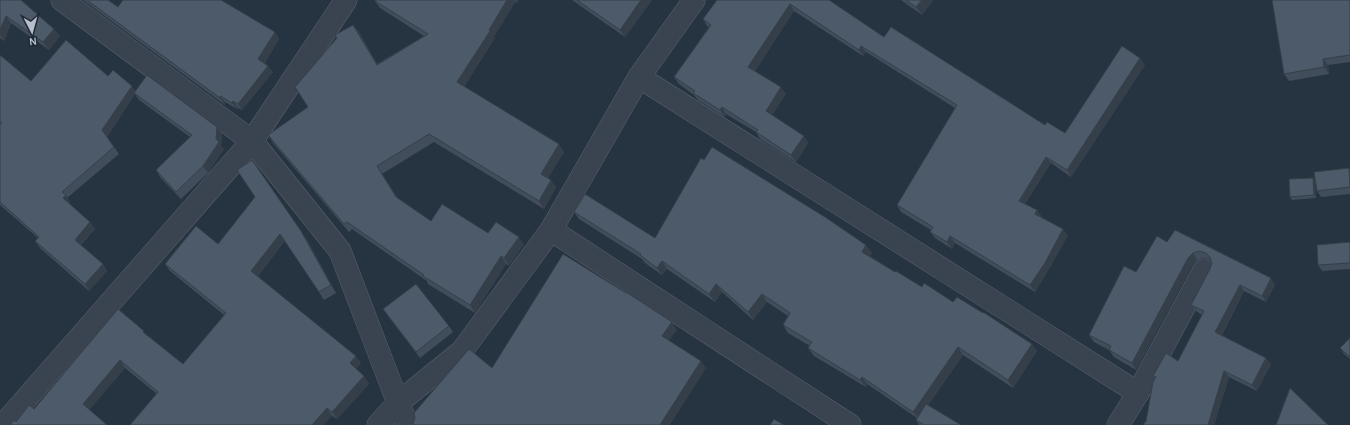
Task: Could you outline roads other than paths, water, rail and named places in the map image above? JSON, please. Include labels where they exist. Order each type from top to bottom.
[{"type":"street","points":[[62,0],[252,141],[340,251],[398,403],[408,425]]},
{"type":"street","points":[[3,425],[252,141],[346,0]]},
{"type":"street","points":[[378,425],[398,403],[462,351],[551,230],[639,77],[694,0]]},
{"type":"street","points":[[639,77],[1138,393]]},
{"type":"street","points":[[551,230],[850,425]]},
{"type":"street","points":[[1118,425],[1138,393],[1204,270]]}]
